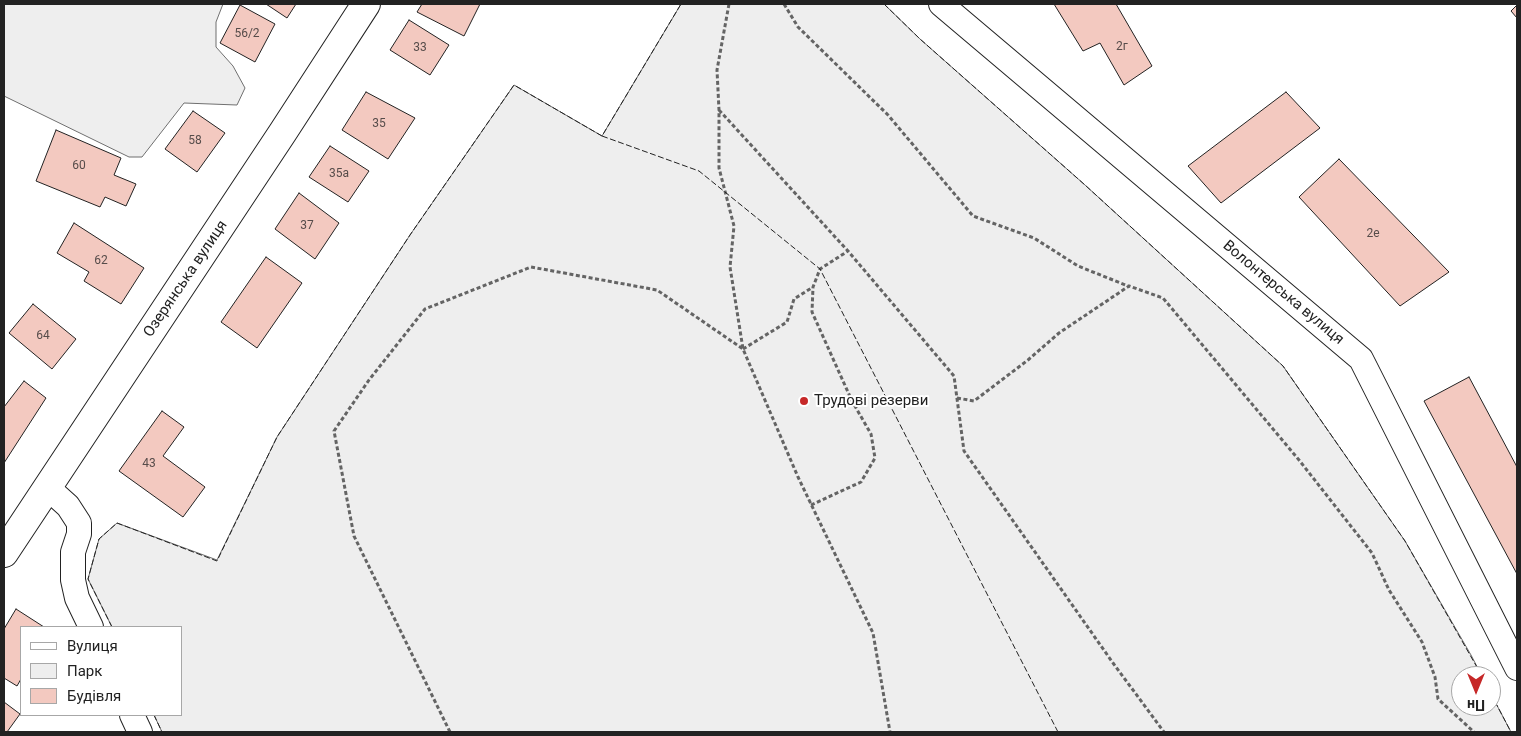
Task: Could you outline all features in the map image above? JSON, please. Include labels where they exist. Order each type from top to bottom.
[{"type":"main road","name":"Озерянська вулиця","points":[[4,553],[366,4]]},
{"type":"street","name":"Волонтерська вулиця","points":[[941,4],[1361,359],[1517,668]]},
{"type":"street","points":[[48,488],[68,506],[79,523],[79,534],[73,552],[73,580],[77,598],[91,626]]},
{"type":"street","points":[[132,716],[140,732]]},
{"type":"path","points":[[729,4],[717,70],[719,168],[734,226],[730,268],[743,349],[812,505],[873,633],[890,732]]},
{"type":"path","points":[[784,4],[798,27],[888,115],[973,216],[1034,238],[1078,266],[1164,298],[1300,460],[1372,553],[1389,590],[1422,642],[1435,677],[1438,699],[1474,732]]},
{"type":"path","points":[[719,110],[848,252],[954,376],[964,451],[1113,663],[1164,732]]},
{"type":"path","points":[[812,505],[861,482],[875,458],[871,434],[852,402],[812,312],[813,287],[820,269],[848,252]]},
{"type":"path","points":[[450,732],[354,536],[334,431],[369,380],[426,309],[531,268],[657,290],[743,349]]},
{"type":"path","points":[[957,398],[974,401],[1028,360],[1059,333],[1129,286]]},
{"type":"path","points":[[743,349],[787,322],[794,300],[813,287]]},
{"type":"green space","points":[[4,4],[223,4],[216,22],[216,47],[233,66],[245,88],[237,105],[184,103],[142,157],[129,157],[4,96]]},
{"type":"green space","name":"Трудові резерви","points":[[681,4],[884,4],[920,39],[1085,185],[1283,366],[1405,541],[1477,666],[1451,666],[1451,716],[1501,716],[1501,713],[1511,732],[162,732],[154,716],[182,716],[182,626],[112,626],[88,579],[99,539],[117,523],[217,560],[277,437],[410,235],[514,85],[602,136]]},
{"type":"building","points":[[266,4],[296,4],[287,18]]},
{"type":"building","points":[[422,4],[480,4],[464,36],[417,12]]},
{"type":"building","points":[[1054,4],[1116,4],[1152,66],[1124,85],[1100,43],[1083,51]]},
{"type":"building","points":[[240,5],[275,24],[255,62],[220,43]]},
{"type":"building","points":[[1517,5],[1517,18],[1511,11]]},
{"type":"building","points":[[409,20],[449,45],[430,75],[390,50]]},
{"type":"building","points":[[366,92],[415,118],[388,159],[342,130]]},
{"type":"building","points":[[1286,92],[1320,128],[1221,203],[1188,166]]},
{"type":"building","points":[[193,111],[225,133],[197,172],[165,149]]},
{"type":"building","points":[[56,130],[121,158],[114,175],[136,184],[126,206],[105,197],[100,207],[36,181]]},
{"type":"building","points":[[330,146],[369,171],[348,202],[309,177]]},
{"type":"building","points":[[1339,159],[1449,272],[1400,306],[1299,197]]},
{"type":"building","points":[[299,193],[339,223],[315,259],[275,229]]},
{"type":"building","points":[[74,223],[144,268],[121,304],[84,281],[89,272],[57,253]]},
{"type":"building","points":[[266,257],[302,283],[257,348],[221,322]]},
{"type":"building","points":[[33,304],[76,339],[52,369],[9,333]]},
{"type":"building","points":[[1469,377],[1517,467],[1517,574],[1424,401]]},
{"type":"building","points":[[24,381],[46,398],[4,463],[4,407]]},
{"type":"building","points":[[162,411],[184,427],[163,456],[205,487],[183,517],[119,471]]},
{"type":"building","points":[[16,609],[42,626],[20,626],[20,681],[17,686],[4,678],[4,629]]},
{"type":"building","points":[[4,702],[20,714],[7,732],[4,732]]},
{"type":"fence","points":[[112,626],[88,579],[99,539],[117,523],[217,561],[277,437],[410,235],[514,85],[602,136],[681,4]]},
{"type":"fence","points":[[884,4],[920,39],[1085,185],[1283,366],[1405,541],[1476,666]]},
{"type":"fence","points":[[602,136],[699,171],[820,269],[1058,732]]},
{"type":"fence","points":[[1501,713],[1511,732]]},
{"type":"fence","points":[[154,716],[162,732]]},
{"type":"place","name":"Трудові резерви","points":[[804,401]]}]
